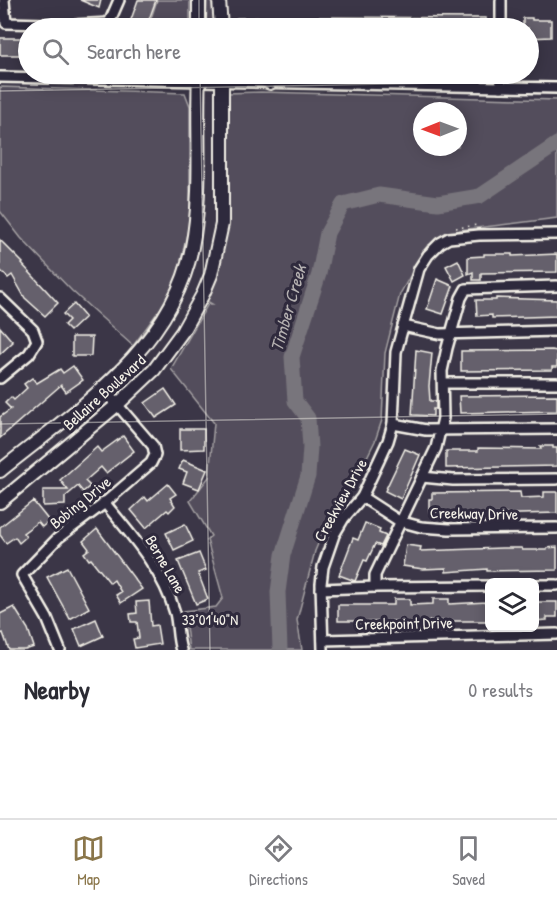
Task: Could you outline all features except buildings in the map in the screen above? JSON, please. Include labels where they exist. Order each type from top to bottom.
[{"type":"main road","points":[[199,0],[199,18]]},
{"type":"main road","points":[[219,0],[220,18]]},
{"type":"main road","name":"Bellaire Boulevard","points":[[0,471],[123,370],[144,346],[170,305],[192,248],[196,218],[199,84]]},
{"type":"main road","name":"Bellaire Boulevard","points":[[0,502],[117,405],[162,362],[183,332],[211,275],[222,224],[222,84]]},
{"type":"street","points":[[4,0],[6,23],[18,23]]},
{"type":"street","points":[[111,18],[119,0]]},
{"type":"street","points":[[501,0],[501,18]]},
{"type":"street","points":[[0,77],[18,77]]},
{"type":"street","points":[[328,84],[557,88]]},
{"type":"street","name":"Creekview Drive","points":[[323,650],[321,588],[323,567],[334,535],[344,518],[362,497],[388,441],[393,424],[396,352],[419,269],[428,255],[449,238],[479,235],[557,234]]},
{"type":"street","points":[[375,587],[375,575],[436,448],[443,418],[442,371],[450,334],[466,289],[557,286]]},
{"type":"street","points":[[0,378],[29,354],[37,341],[33,330],[2,300]]},
{"type":"street","points":[[403,326],[450,334],[557,331]]},
{"type":"street","points":[[443,383],[557,383]]},
{"type":"street","name":"Bobing Drive","points":[[60,650],[47,618],[22,575],[58,538],[152,464],[155,455],[153,446],[102,387]]},
{"type":"street","points":[[393,424],[426,430],[557,429]]},
{"type":"street","points":[[422,477],[453,480],[557,479]]},
{"type":"street","name":"Creekway Drive","points":[[362,497],[401,521],[421,527],[557,528]]},
{"type":"street","name":"Berne Lane","points":[[104,502],[142,548],[164,585],[175,614],[177,638],[181,650]]},
{"type":"street","points":[[539,585],[557,585]]},
{"type":"street","points":[[321,588],[485,586]]},
{"type":"street","name":"Creekpoint Drive","points":[[323,640],[557,634]]},
{"type":"shaded area","points":[[157,0],[190,0],[190,18],[151,18]]},
{"type":"shaded area","points":[[207,0],[213,0],[214,18],[206,18]]},
{"type":"shaded area","points":[[0,87],[185,93],[190,106],[190,220],[177,278],[160,309],[133,346],[72,291],[21,238],[0,211]]},
{"type":"shaded area","points":[[227,93],[557,100],[557,218],[460,230],[427,246],[400,294],[385,353],[382,420],[375,441],[350,491],[326,525],[315,551],[297,620],[302,650],[189,650],[184,611],[216,607],[223,598],[207,540],[211,536],[190,501],[209,477],[214,423],[171,369],[208,304],[212,304],[205,300],[213,282]]},
{"type":"waterway","name":"Timber Creek","points":[[280,650],[278,592],[283,555],[308,476],[310,447],[308,418],[295,401],[292,357],[319,274],[327,233],[343,204],[379,195],[438,203],[480,196],[557,144]]}]
